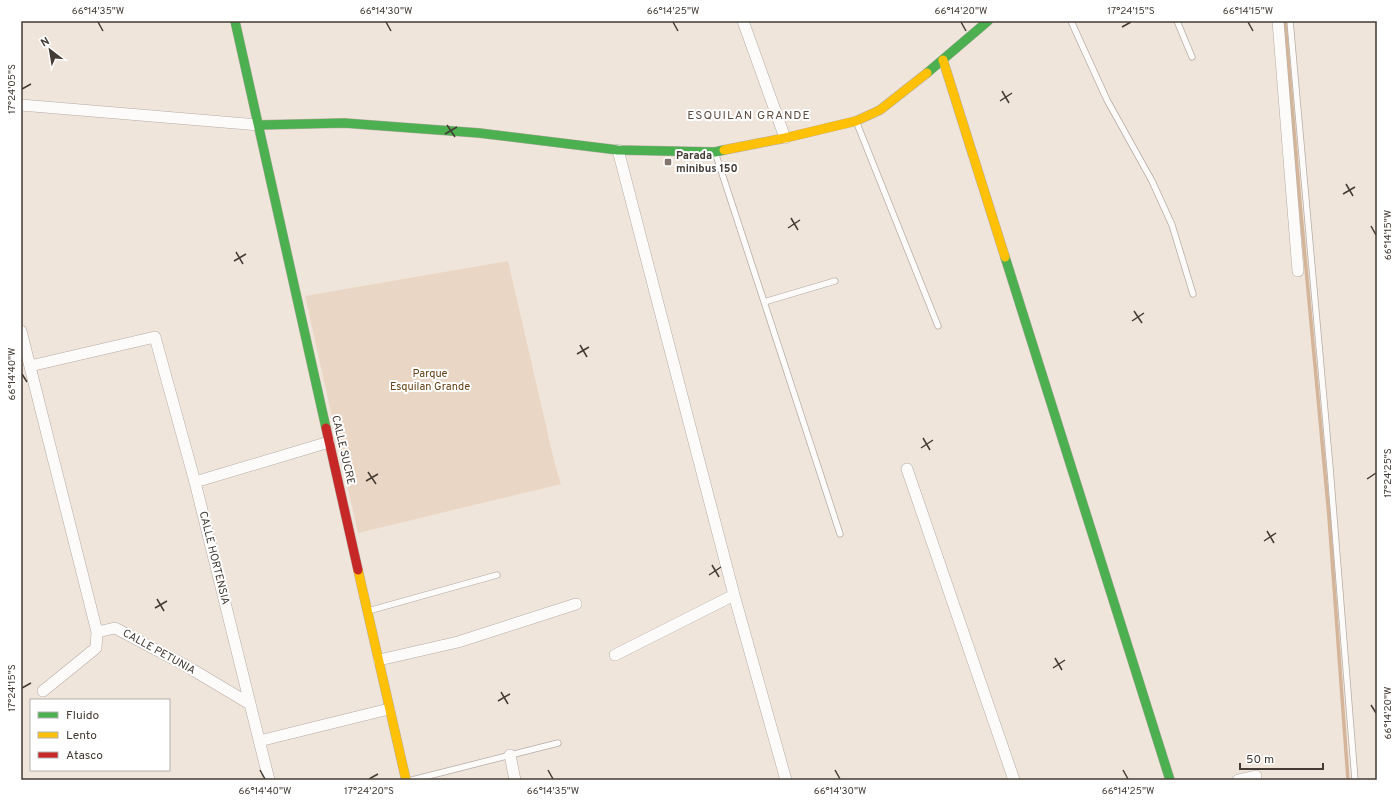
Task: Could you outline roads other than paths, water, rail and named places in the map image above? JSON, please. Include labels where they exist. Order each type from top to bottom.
[{"type":"street","name":"CALLE SUCRE","points":[[236,21],[329,442],[406,780]]},
{"type":"street","points":[[743,21],[785,138]]},
{"type":"street","points":[[21,105],[259,125],[344,123],[479,133],[618,150],[715,152],[785,138],[856,121],[880,110],[943,60],[988,21]]},
{"type":"street","points":[[1278,21],[1298,271]]},
{"type":"street","points":[[943,60],[1170,780]]},
{"type":"street","points":[[618,150],[734,595],[786,780]]},
{"type":"street","points":[[21,331],[23,351],[30,366],[97,632],[96,648],[43,691]]},
{"type":"street","name":"CALLE HORTENSIA","points":[[30,366],[155,337],[195,482],[269,780]]},
{"type":"street","points":[[195,482],[329,442]]},
{"type":"street","points":[[907,469],[1014,780]]},
{"type":"street","points":[[615,655],[734,595]]},
{"type":"street","points":[[379,660],[458,642],[576,604]]},
{"type":"street","name":"CALLE PETUNIA","points":[[97,632],[115,628],[183,664],[250,704]]},
{"type":"street","points":[[259,741],[389,709]]},
{"type":"street","points":[[510,755],[515,780]]},
{"type":"street","points":[[1238,780],[1256,776]]},
{"type":"lane","points":[[1071,21],[1107,100],[1152,181],[1172,226],[1193,294]]},
{"type":"lane","points":[[1178,21],[1192,57]]},
{"type":"lane","points":[[1290,21],[1331,476],[1355,780]]},
{"type":"lane","points":[[856,121],[938,326]]},
{"type":"lane","points":[[715,152],[840,534]]},
{"type":"lane","points":[[764,302],[835,281]]},
{"type":"lane","points":[[367,611],[497,575]]},
{"type":"lane","points":[[412,780],[558,743]]},
{"type":"waterway","points":[[1285,21],[1329,517],[1348,780]]},
{"type":"place","name":"Parada minibus 150","points":[[668,162]]},
{"type":"district","name":"ESQUILAN GRANDE","points":[[749,116]]},
{"type":"park label","name":"Parque Esquilan Grande","points":[[430,380]]}]
